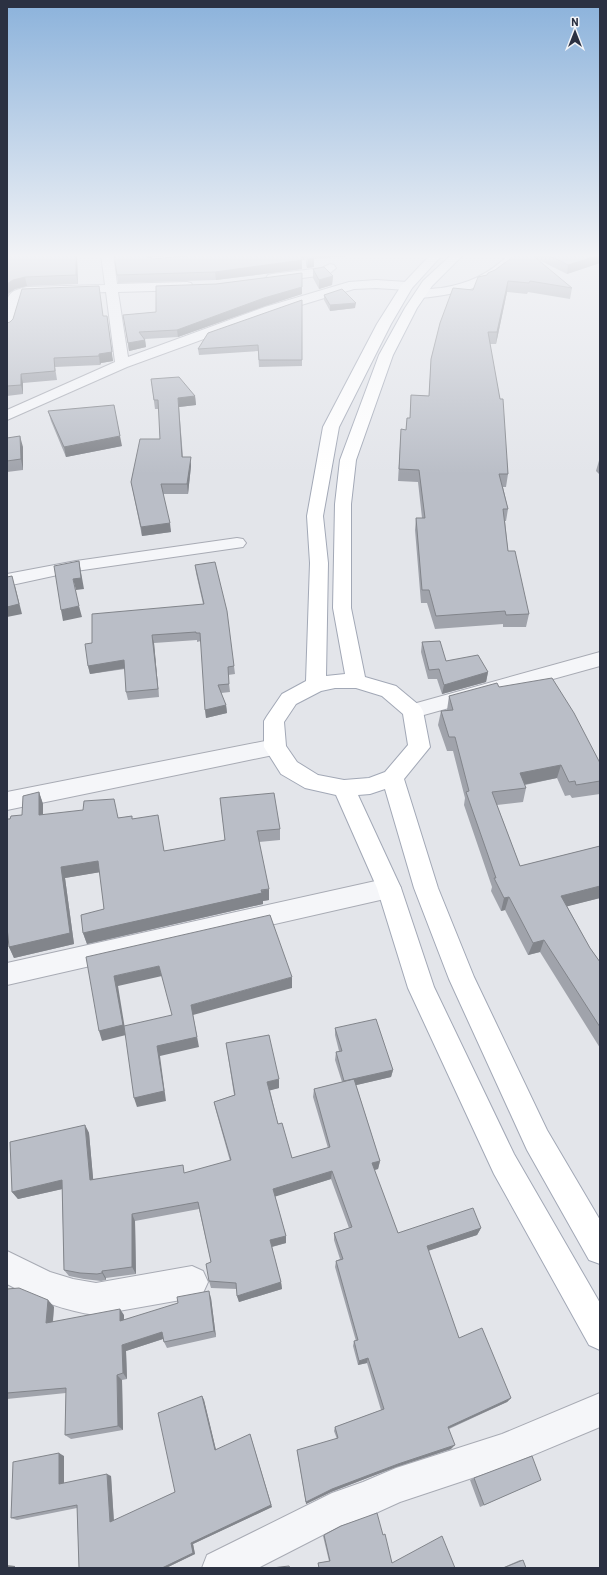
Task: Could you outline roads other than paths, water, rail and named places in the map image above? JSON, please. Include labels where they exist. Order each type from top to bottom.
[{"type":"main road","points":[[316,685],[318,563],[315,516],[331,427],[382,328]]},
{"type":"main road","points":[[356,681],[342,608],[343,504],[348,460],[386,355],[398,328]]},
{"type":"main road","points":[[336,681],[356,681],[389,691],[413,711],[420,747],[393,778],[370,786],[344,788],[314,782],[289,768],[275,747],[274,721],[289,699],[316,685],[336,681]]},
{"type":"main road","points":[[393,778],[426,888],[462,979],[537,1140],[600,1249]]},
{"type":"main road","points":[[344,788],[389,888],[421,988],[504,1164],[600,1334]]},
{"type":"street","points":[[117,328],[122,364]]},
{"type":"street","points":[[7,416],[122,364],[222,328]]},
{"type":"street","points":[[7,580],[76,566],[237,543]]},
{"type":"street","points":[[413,711],[600,659]]},
{"type":"street","points":[[7,801],[275,747]]},
{"type":"street","points":[[7,974],[389,888]]},
{"type":"street","points":[[7,1267],[25,1277],[80,1298],[96,1299],[192,1282]]},
{"type":"street","points":[[220,1568],[332,1511],[367,1499],[396,1486],[502,1451],[600,1410]]}]
